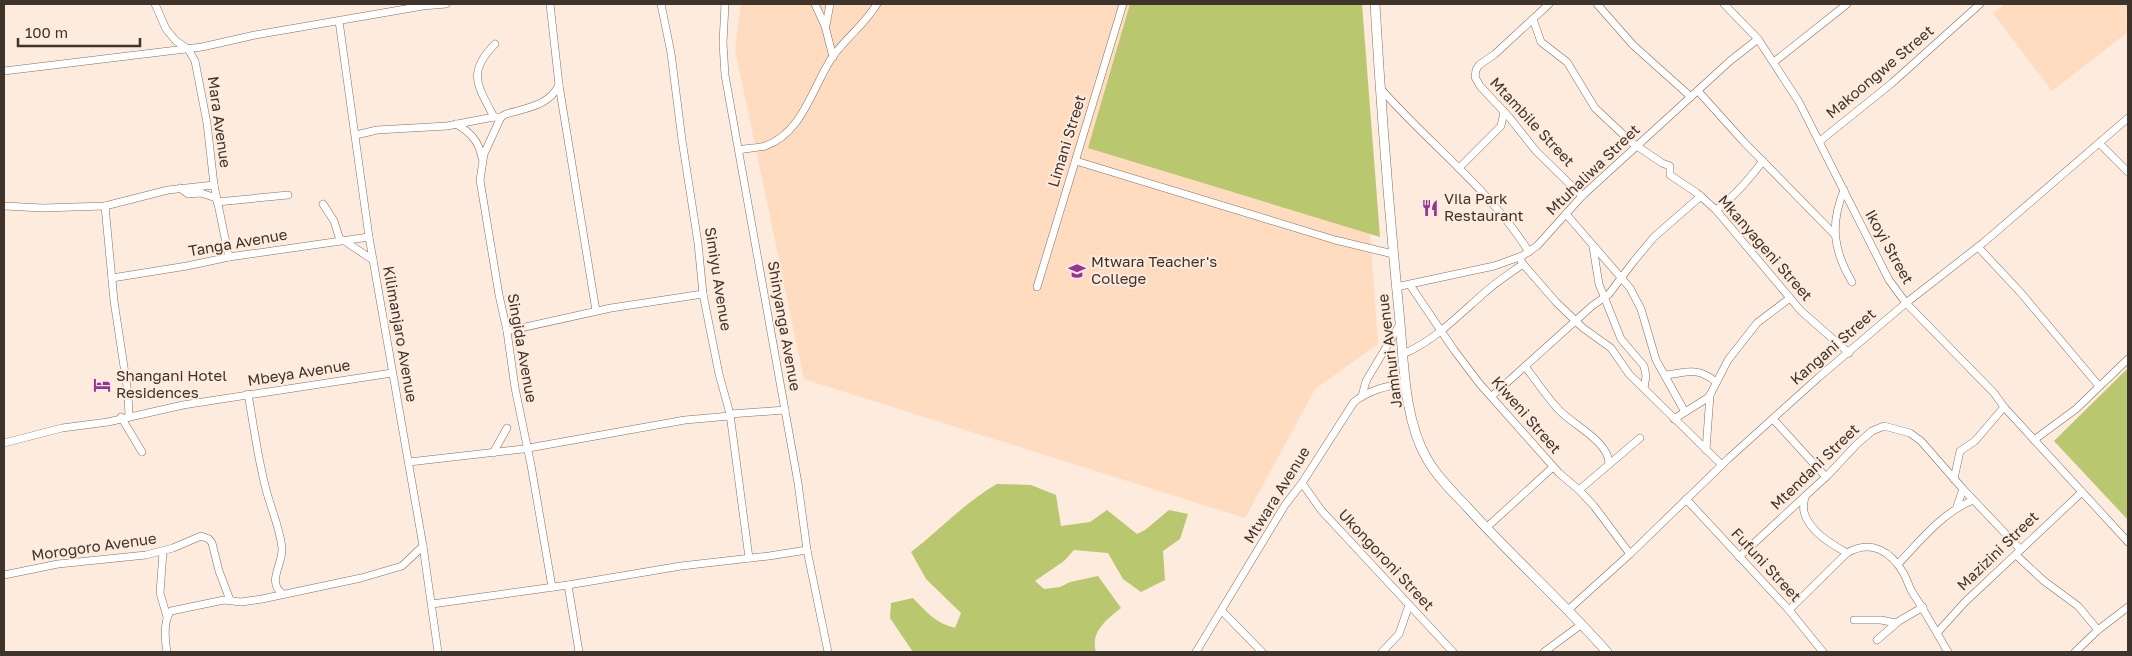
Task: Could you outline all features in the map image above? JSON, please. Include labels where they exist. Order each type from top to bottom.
[{"type":"street","name":"Mara Avenue","points":[[155,4],[166,28],[176,41],[188,49],[192,55],[198,74],[207,123],[216,200],[229,256]]},
{"type":"street","points":[[4,71],[188,49],[423,6],[446,4]]},
{"type":"street","points":[[550,4],[559,85],[596,311]]},
{"type":"street","name":"Simiyu Avenue","points":[[661,4],[671,53],[698,243],[703,294],[719,374],[730,415],[749,558]]},
{"type":"street","name":"Shinyanga Avenue","points":[[725,4],[724,61],[801,501],[807,550],[828,652]]},
{"type":"street","points":[[815,4],[825,28],[833,57]]},
{"type":"street","points":[[825,28],[830,4]]},
{"type":"street","points":[[739,150],[766,146],[787,132],[803,111],[833,57],[863,25],[878,4]]},
{"type":"street","name":"Limani Street","points":[[1037,287],[1123,4]]},
{"type":"street","name":"Jamhuri Avenue","points":[[1375,4],[1393,254],[1405,383],[1418,441],[1428,460],[1443,481],[1607,652]]},
{"type":"street","name":"Mtambile Street","points":[[1549,4],[1495,54],[1482,63],[1476,70],[1476,81],[1536,151],[1582,196]]},
{"type":"street","points":[[1597,4],[1633,45],[1673,83],[1691,96]]},
{"type":"street","name":"Ikoyi Street","points":[[1724,4],[1758,39],[1799,102],[1889,280],[1906,302],[1994,393],[2004,407],[2128,542]]},
{"type":"street","points":[[1774,62],[1847,4]]},
{"type":"street","name":"Makoongwe Street","points":[[1820,141],[1892,83],[1980,4]]},
{"type":"street","points":[[1533,19],[1541,42],[1567,62],[1595,108],[1631,142],[1662,163],[1670,166],[1670,175],[1701,196]]},
{"type":"street","name":"Kilimanjaro Avenue","points":[[339,21],[369,237],[423,546],[438,652]]},
{"type":"street","name":"Mtuhaliwa Street","points":[[1396,287],[1494,266],[1529,252],[1537,246],[1582,196],[1730,61],[1758,39]]},
{"type":"street","points":[[495,44],[479,64],[477,76],[483,95],[497,117]]},
{"type":"street","points":[[356,135],[377,130],[456,124],[497,117],[544,102],[551,98],[559,85]]},
{"type":"street","points":[[1381,89],[1502,214],[1529,252]]},
{"type":"street","points":[[1698,91],[1834,234]]},
{"type":"street","points":[[1459,168],[1501,126],[1504,112]]},
{"type":"street","name":"Singida Avenue","points":[[497,117],[482,160],[479,175],[483,206],[507,331],[515,388],[528,448],[552,587]]},
{"type":"street","name":"Kangani Street","points":[[1568,610],[1630,554],[1722,465],[1820,377],[1849,354],[1906,302],[1978,247],[2128,118]]},
{"type":"street","points":[[456,124],[468,131],[477,142],[482,160]]},
{"type":"street","points":[[2099,144],[2128,172]]},
{"type":"street","points":[[1716,210],[1729,200],[1750,178],[1762,160]]},
{"type":"street","points":[[1076,161],[1335,240],[1393,254]]},
{"type":"street","points":[[4,206],[43,208],[105,206],[139,196],[180,188],[214,185]]},
{"type":"street","points":[[180,188],[188,194],[201,193],[216,200],[288,195]]},
{"type":"street","points":[[1844,190],[1837,209],[1834,234],[1839,256],[1852,282]]},
{"type":"street","name":"Mkanyageni Street","points":[[1492,396],[1592,306],[1605,299],[1621,276],[1654,237],[1701,196],[1716,210],[1801,311],[1849,354]]},
{"type":"street","points":[[323,204],[334,221],[342,240],[373,260]]},
{"type":"street","points":[[105,206],[125,417],[142,452]]},
{"type":"street","points":[[1566,214],[1593,247],[1621,276],[1641,309],[1656,360],[1685,412]]},
{"type":"street","name":"Tanga Avenue","points":[[112,278],[187,266],[229,256],[369,237]]},
{"type":"street","points":[[1593,247],[1599,284],[1623,343],[1644,366],[1646,376],[1644,388]]},
{"type":"street","points":[[1978,247],[2021,293],[2099,386]]},
{"type":"street","points":[[1519,257],[1523,264],[1576,321],[1610,348],[1629,374],[1722,465]]},
{"type":"street","points":[[1403,354],[1418,346],[1461,315],[1491,287],[1523,264]]},
{"type":"street","name":"Kiweni Street","points":[[1410,285],[1467,367],[1553,467],[1565,480],[1579,490],[1606,521],[1630,554]]},
{"type":"street","points":[[507,331],[596,311],[703,294]]},
{"type":"street","points":[[1706,450],[1709,438],[1707,417],[1710,395],[1728,360],[1758,323],[1790,298]]},
{"type":"street","points":[[1362,396],[1366,382],[1400,324]]},
{"type":"street","points":[[2034,440],[2076,409],[2128,359]]},
{"type":"street","points":[[1525,366],[1558,408],[1599,443],[1608,456],[1609,463]]},
{"type":"street","points":[[1665,375],[1698,371],[1708,375],[1716,382]]},
{"type":"street","name":"Mbeya Avenue","points":[[4,443],[54,430],[108,422],[125,417],[248,394],[392,373]]},
{"type":"street","name":"Mtwara Avenue","points":[[1196,652],[1285,505],[1302,484],[1354,402],[1374,390],[1405,383]]},
{"type":"street","points":[[248,394],[266,492],[280,540],[282,558],[274,581],[276,588],[283,594]]},
{"type":"street","points":[[1674,419],[1703,402],[1710,395]]},
{"type":"street","points":[[1954,479],[1960,451],[1975,442],[2004,407]]},
{"type":"street","points":[[409,462],[528,448],[685,420],[785,410]]},
{"type":"street","points":[[1773,419],[1826,477]]},
{"type":"street","name":"Mtendani Street","points":[[1739,557],[1826,477],[1866,436],[1878,427],[1896,428],[1916,437],[2044,581],[2078,606],[2098,630]]},
{"type":"street","points":[[493,453],[507,428]]},
{"type":"street","points":[[1579,490],[1640,438]]},
{"type":"street","points":[[1486,528],[1553,467]]},
{"type":"street","name":"Ukongoroni Street","points":[[1302,484],[1320,510],[1453,652]]},
{"type":"street","points":[[1958,506],[1963,489]]},
{"type":"street","name":"Mazizini Street","points":[[1937,633],[1964,603],[2082,492]]},
{"type":"street","points":[[1805,496],[1804,508],[1807,519],[1828,542],[1846,553]]},
{"type":"street","name":"Fufuni Street","points":[[1686,499],[1789,610],[1823,652]]},
{"type":"street","points":[[1898,564],[1931,530],[1958,506],[1973,500]]},
{"type":"street","name":"Morogoro Avenue","points":[[4,575],[58,564],[127,559],[163,552],[198,536],[209,539],[212,543],[219,571],[230,600]]},
{"type":"street","points":[[167,617],[175,610],[230,600],[245,601],[283,594],[344,582],[402,566],[423,546]]},
{"type":"street","points":[[1789,610],[1846,553],[1857,547],[1871,547],[1892,557],[1898,564],[1948,652]]},
{"type":"street","points":[[432,604],[568,585],[681,566],[807,550]]},
{"type":"street","points":[[163,552],[160,593],[167,617],[166,652]]},
{"type":"street","points":[[568,585],[579,652]]},
{"type":"street","points":[[1382,652],[1399,634],[1409,605]]},
{"type":"street","points":[[1877,640],[1896,623],[1923,607]]},
{"type":"street","points":[[2075,652],[2098,630],[2128,607]]},
{"type":"street","points":[[1222,611],[1262,652]]},
{"type":"street","points":[[1854,620],[1881,620],[1896,623]]},
{"type":"street","points":[[1544,652],[1582,624]]},
{"type":"shaded area","name":"Mtwara Teacher's College","points":[[741,4],[1354,4],[1378,344],[1315,389],[1245,518],[804,379],[735,49]]},
{"type":"shaded area","points":[[2005,4],[2127,4],[2128,32],[2052,91],[1993,13]]},
{"type":"green space","points":[[1130,4],[1362,4],[1380,237],[1088,148]]},
{"type":"green space","points":[[2128,368],[2128,520],[2054,441]]},
{"type":"green space","points":[[997,484],[1031,485],[1056,495],[1061,526],[1090,522],[1107,510],[1137,534],[1145,530],[1169,510],[1188,514],[1180,539],[1163,551],[1165,580],[1141,592],[1123,579],[1108,553],[1074,550],[1064,561],[1035,581],[1044,589],[1060,587],[1070,582],[1098,576],[1121,608],[1105,621],[1098,632],[1095,638],[1096,652],[913,652],[890,618],[891,603],[913,598],[937,620],[955,628],[961,613],[926,579],[911,552],[963,508]]},
{"type":"place","name":"Vila Park Restaurant","points":[[1430,208]]},
{"type":"place","name":"Mtwara Teacher's College","points":[[1077,271]]},
{"type":"place","name":"Shangani Hotel Residences","points":[[102,385]]}]
